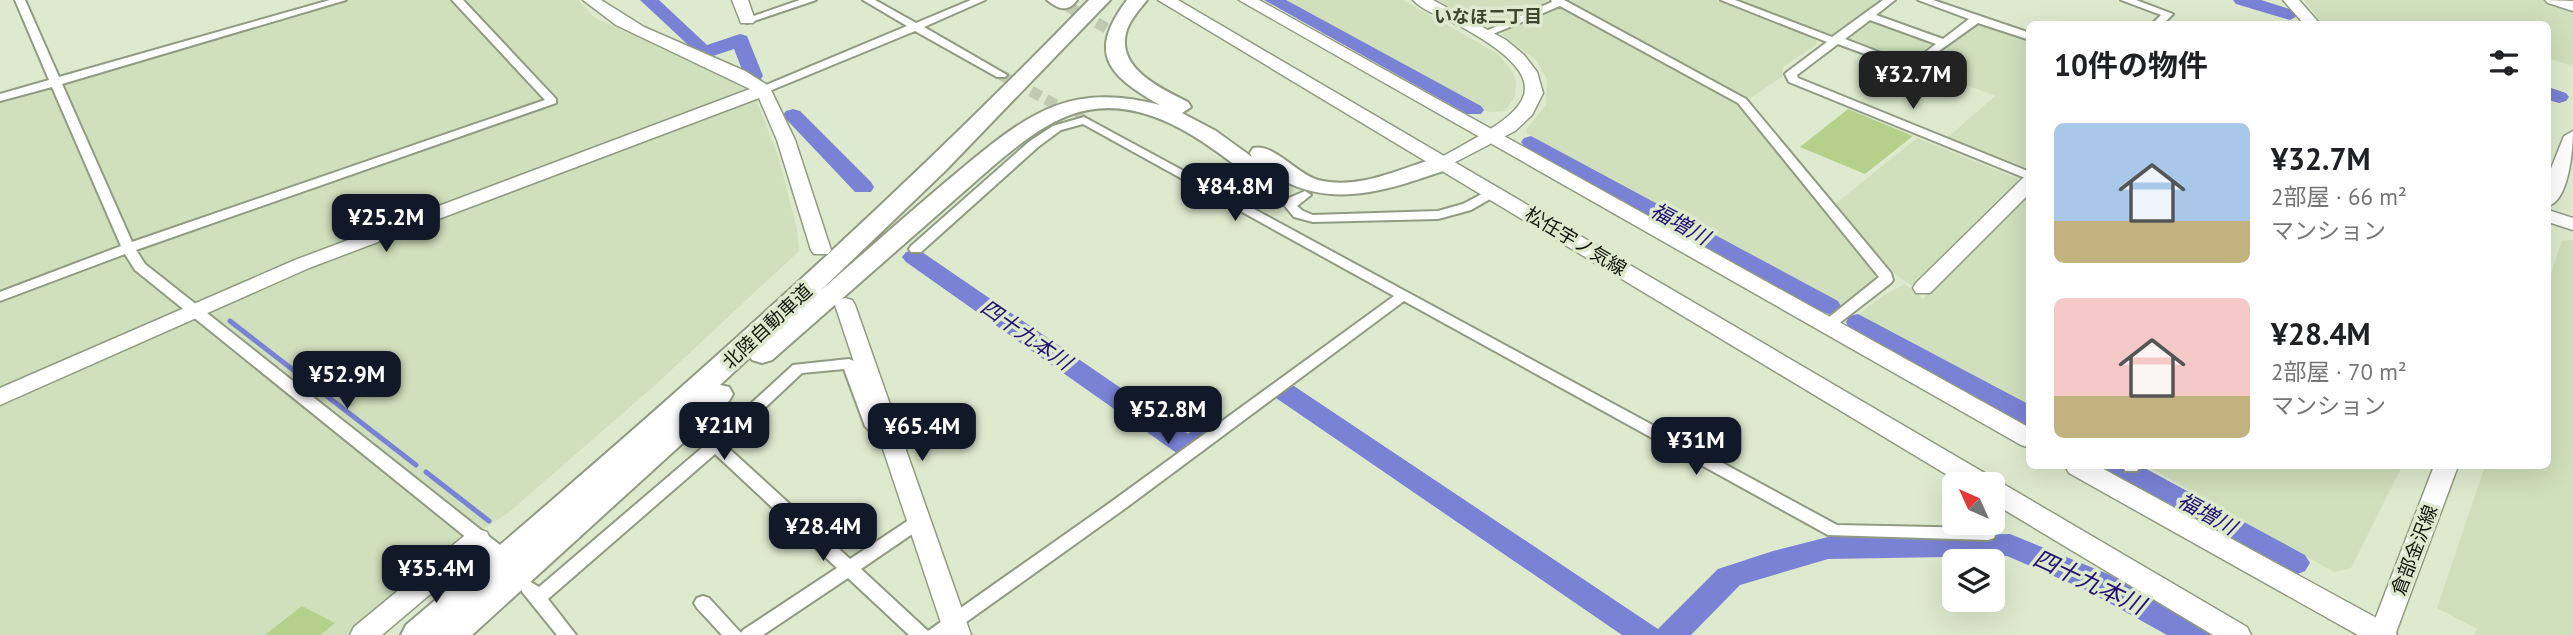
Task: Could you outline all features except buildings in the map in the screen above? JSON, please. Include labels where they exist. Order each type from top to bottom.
[{"type":"highway","points":[[1040,64],[1092,0]]},
{"type":"highway","name":"北陸自動車道","points":[[418,635],[743,348],[897,204],[1040,64],[1100,0]]},
{"type":"highway","name":"北陸自動車道","points":[[450,635],[762,355],[924,201],[1119,0]]},
{"type":"highway","points":[[1137,0],[1117,29],[1114,46],[1116,55],[1135,78],[1170,110],[1179,129],[1237,168],[1314,186],[1349,189],[1383,184],[1444,163]]},
{"type":"highway","points":[[762,355],[807,319],[938,200],[1035,125],[1074,107],[1105,103],[1170,110]]},
{"type":"highway","points":[[1279,179],[1305,195],[1341,199],[1376,197],[1420,181],[1444,163]]},
{"type":"main road","name":"松任宇ノ気線","points":[[1166,0],[1493,192],[1954,472]]},
{"type":"main road","points":[[1247,0],[2026,437]]},
{"type":"main road","points":[[2083,469],[2383,635]]},
{"type":"main road","name":"松任宇ノ気線","points":[[2006,503],[2237,635]]},
{"type":"street","points":[[20,0],[128,248],[140,267],[486,545],[363,635]]},
{"type":"street","points":[[0,98],[341,0]]},
{"type":"street","points":[[0,297],[128,248],[552,101],[457,0]]},
{"type":"street","points":[[591,0],[626,25],[694,52],[763,90],[783,133],[821,250]]},
{"type":"street","points":[[740,0],[747,20],[811,0]]},
{"type":"street","points":[[868,0],[1001,75]]},
{"type":"street","points":[[0,397],[302,264],[763,90],[980,0]]},
{"type":"street","points":[[1052,0],[1067,6],[1072,0]]},
{"type":"street","points":[[1421,0],[1509,49],[1522,61],[1534,90],[1526,111],[1491,137],[1444,163]]},
{"type":"street","points":[[1726,0],[1911,68],[1976,19]]},
{"type":"street","points":[[1890,0],[1791,74],[1793,80],[2026,174]]},
{"type":"street","points":[[1923,0],[2026,36]]},
{"type":"street","points":[[2126,0],[2168,13],[2160,21]]},
{"type":"street","points":[[2291,0],[2309,21]]},
{"type":"street","points":[[2553,0],[2573,6]]},
{"type":"street","points":[[1484,34],[1558,1],[1742,101],[1886,276],[1886,280],[1878,288],[1828,325]]},
{"type":"street","points":[[1868,16],[1944,43]]},
{"type":"street","points":[[916,249],[1034,145],[1057,128],[1084,120],[1834,531],[1942,533]]},
{"type":"street","points":[[2551,192],[2573,136]]},
{"type":"street","points":[[1923,288],[2026,186]]},
{"type":"street","points":[[1305,195],[1293,201],[1291,206],[1294,212],[1312,219],[1329,219],[1438,215],[1467,206],[1493,192]]},
{"type":"street","points":[[2551,217],[2573,224]]},
{"type":"street","points":[[845,305],[918,523],[948,631],[1402,296]]},
{"type":"street","points":[[566,635],[533,593],[715,445],[798,368],[849,364],[873,426],[892,443]]},
{"type":"street","points":[[715,445],[920,635]]},
{"type":"street","name":"倉部金沢線","points":[[2383,635],[2445,469]]},
{"type":"street","points":[[749,635],[918,523]]},
{"type":"street","points":[[703,603],[733,635]]},
{"type":"shaded area","points":[[348,0],[578,0],[595,18],[687,57],[753,91],[779,159],[797,230],[799,251],[653,387],[508,513],[447,552],[346,635],[0,635],[0,101]]},
{"type":"shaded area","points":[[1284,0],[1403,0],[1498,54],[1512,71],[1516,81],[1515,96],[1505,111],[1488,112]]},
{"type":"shaded area","points":[[1438,0],[1547,0],[1547,3],[1493,26],[1485,25]]},
{"type":"shaded area","points":[[1564,0],[1717,0],[1816,37],[1817,44],[1783,67],[1782,77],[1749,99]]},
{"type":"shaded area","points":[[1732,0],[1880,0],[1833,35],[1824,35]]},
{"type":"shaded area","points":[[2304,0],[2544,0],[2573,8],[2573,66],[2551,59],[2551,21],[2320,21]]},
{"type":"shaded area","points":[[1556,9],[1564,9],[1735,102],[1875,273],[1874,280],[1841,305],[1527,134],[1526,130],[1546,105],[1547,79],[1536,60],[1503,35],[1503,31]]},
{"type":"shaded area","points":[[1874,19],[1936,41],[1905,64],[1843,40]]},
{"type":"shaded area","points":[[1980,23],[2026,39],[2026,168],[1947,138],[1995,96],[1922,68]]},
{"type":"shaded area","points":[[1917,138],[2021,180],[1912,286],[1896,275],[1835,204]]},
{"type":"shaded area","points":[[2026,198],[2026,405],[1858,315],[1884,295],[1905,284],[1923,299]]},
{"type":"shaded area","points":[[2573,240],[2573,635],[2474,635],[2477,629],[2437,608],[2484,469],[2551,469],[2551,273],[2562,241]]},
{"type":"shaded area","points":[[2152,469],[2400,469],[2351,568],[2334,572]]},
{"type":"green space","points":[[1848,109],[1913,136],[1865,174],[1800,147]]},
{"type":"green space","points":[[302,606],[335,623],[320,635],[265,635]]},
{"type":"waterway","name":"四十九本川","points":[[649,0],[699,47]]},
{"type":"waterway","name":"福増川","points":[[1273,0],[1474,110]]},
{"type":"waterway","points":[[2242,0],[2290,15]]},
{"type":"waterway","name":"四十九本川","points":[[707,52],[740,40],[753,76]]},
{"type":"waterway","points":[[2551,94],[2559,97]]},
{"type":"waterway","name":"四十九本川","points":[[793,115],[863,187]]},
{"type":"waterway","name":"福増川","points":[[1531,142],[1829,306]]},
{"type":"waterway","name":"四十九本川","points":[[914,257],[1188,447],[1215,428]]},
{"type":"waterway","points":[[230,321],[416,465]]},
{"type":"waterway","name":"福増川","points":[[1858,322],[2026,415]]},
{"type":"waterway","name":"四十九本川","points":[[1285,392],[1646,635]]},
{"type":"waterway","name":"福増川","points":[[2124,469],[2295,563]]},
{"type":"waterway","points":[[426,472],[489,521]]},
{"type":"waterway","name":"四十九本川","points":[[1671,635],[1729,577],[1828,548],[2010,545],[2097,582],[2194,635]]},
{"type":"tunnel","points":[[1067,6],[1126,39]]},
{"type":"tunnel","points":[[1001,75],[1084,120]]},
{"type":"district","name":"いなほ二丁目","points":[[1488,17]]}]
